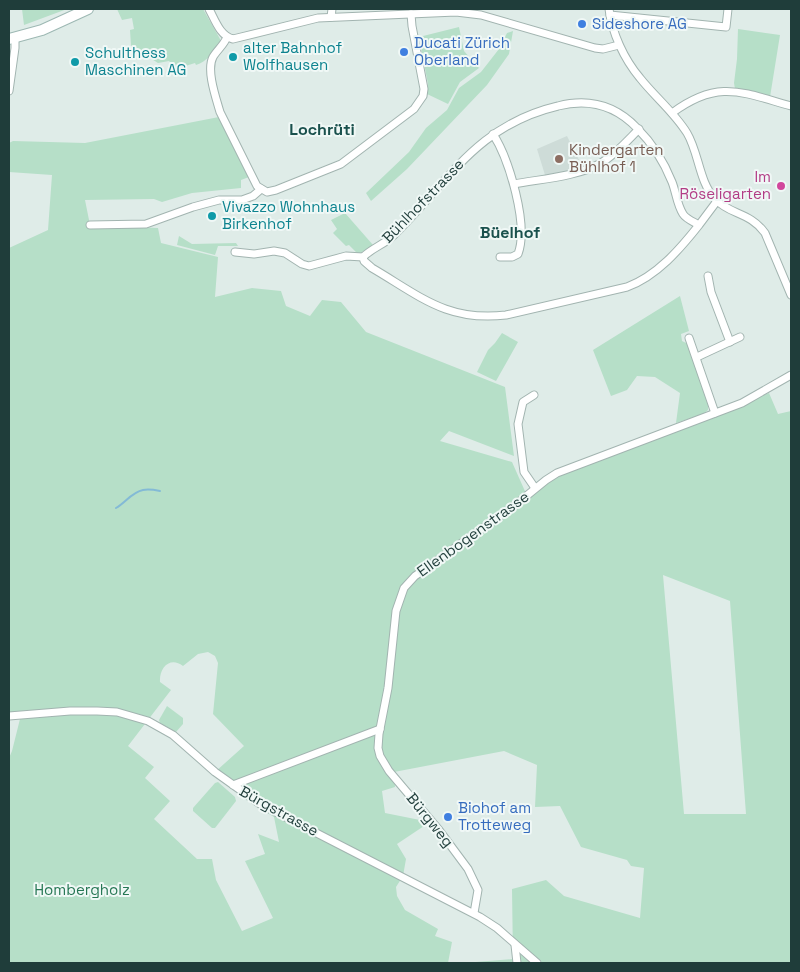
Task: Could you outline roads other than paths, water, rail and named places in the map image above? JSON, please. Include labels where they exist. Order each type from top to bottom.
[{"type":"main road","points":[[12,39],[42,30],[88,9]]},
{"type":"street","points":[[209,9],[220,30],[228,37],[242,38],[303,21],[331,17],[456,12],[476,14],[595,48],[603,49],[620,45]]},
{"type":"street","points":[[331,17],[332,9]]},
{"type":"street","points":[[728,9],[726,27],[610,12],[620,45],[629,63],[672,113],[689,138],[708,188],[716,201],[744,215],[760,226],[765,233],[791,295]]},
{"type":"street","points":[[228,37],[212,58],[210,65],[217,100],[220,112],[257,186],[266,192],[276,190],[341,164],[414,109],[423,96],[424,89],[411,14]]},
{"type":"street","points":[[9,91],[15,48],[12,39]]},
{"type":"street","points":[[672,113],[695,98],[714,92],[726,91],[741,92],[791,106]]},
{"type":"street","name":"Bühlhofstrasse","points":[[363,257],[392,237],[469,154],[494,134],[509,124],[541,110],[587,102],[607,106],[615,110],[639,129],[662,162],[684,216],[699,225]]},
{"type":"street","points":[[514,184],[579,172],[599,164],[620,149],[639,129]]},
{"type":"street","points":[[494,134],[514,184],[520,224],[518,254],[500,257]]},
{"type":"street","points":[[90,225],[146,224],[219,200],[242,200],[253,196],[261,190]]},
{"type":"street","points":[[235,252],[254,254],[274,251],[286,253],[302,264],[309,266],[346,256],[363,257],[364,262],[372,268],[440,308],[462,314],[488,317],[506,315],[638,283],[657,270],[686,241],[716,201]]},
{"type":"street","points":[[708,276],[711,292],[730,342]]},
{"type":"street","points":[[697,357],[740,336]]},
{"type":"street","points":[[689,338],[715,413]]},
{"type":"street","name":"Ellenbogenstrasse","points":[[380,729],[388,688],[396,610],[404,588],[416,576],[557,473],[742,403],[791,375]]},
{"type":"street","points":[[534,395],[523,402],[518,424],[524,472],[535,488]]},
{"type":"street","name":"Bürgstrasse","points":[[9,716],[85,710],[117,712],[157,725],[173,735],[215,772],[272,811],[474,913],[491,924],[537,963]]},
{"type":"street","points":[[233,785],[380,729]]},
{"type":"street","name":"Bürgweg","points":[[380,729],[378,745],[384,764],[448,841],[475,882],[478,892],[474,913]]},
{"type":"street","points":[[515,945],[517,963]]},
{"type":"waterway","points":[[116,508],[139,491],[160,491]]},
{"type":"place","name":"Sideshore AG","points":[[582,24]]},
{"type":"place","name":"Ducati Zürich Oberland","points":[[404,52]]},
{"type":"place","name":"alter Bahnhof Wolfhausen","points":[[233,57]]},
{"type":"place","name":"Schulthess Maschinen AG","points":[[75,62]]},
{"type":"place","name":"Kindergarten Bühlhof 1","points":[[559,159]]},
{"type":"place","name":"Im Röseligarten","points":[[781,186]]},
{"type":"place","name":"Vivazzo Wohnhaus Birkenhof","points":[[212,216]]},
{"type":"place","name":"Biohof am Trotteweg","points":[[448,817]]},
{"type":"district","name":"Lochrüti","points":[[322,129]]},
{"type":"district","name":"Büelhof","points":[[510,232]]},
{"type":"park label","name":"Hombergholz","points":[[82,890]]}]
